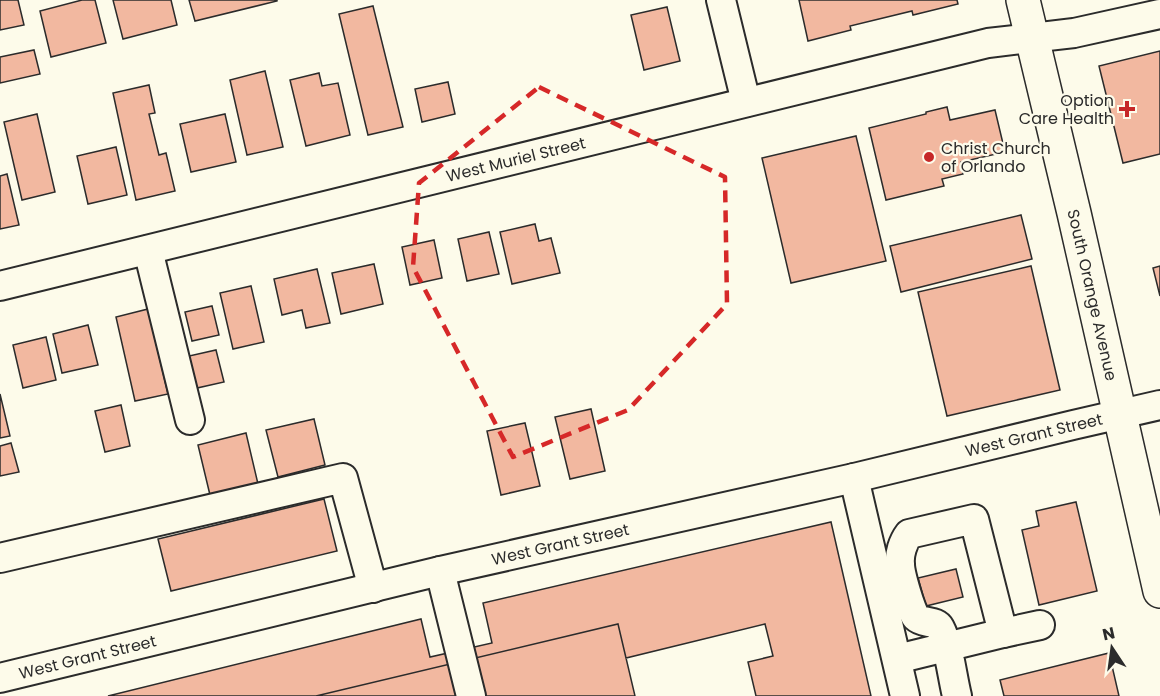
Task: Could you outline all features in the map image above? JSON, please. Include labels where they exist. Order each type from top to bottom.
[{"type":"main road","name":"South Orange Avenue","points":[[1023,0],[1121,414],[1160,591]]},
{"type":"street","points":[[721,0],[746,102]]},
{"type":"street","name":"West Muriel Street","points":[[0,286],[988,43],[1074,33],[1160,14]]},
{"type":"street","points":[[148,250],[190,420]]},
{"type":"street","name":"West Grant Street","points":[[0,678],[440,572],[854,478],[1160,405]]},
{"type":"street","points":[[0,558],[343,478],[373,588]]},
{"type":"street","points":[[854,478],[905,696]]},
{"type":"street","points":[[957,696],[939,626],[916,617],[910,607],[899,563],[903,542],[909,534],[974,519],[1002,633]]},
{"type":"street","points":[[440,572],[471,696]]},
{"type":"street","points":[[897,659],[1040,625]]},
{"type":"highlighted area","points":[[539,87],[725,177],[727,304],[628,410],[513,457],[413,267],[419,183]]},
{"type":"building","points":[[0,0],[18,0],[24,25],[0,30]]},
{"type":"building","points":[[82,0],[95,0],[106,43],[51,57],[40,11]]},
{"type":"building","points":[[113,0],[171,0],[177,25],[123,39]]},
{"type":"building","points":[[189,0],[277,0],[277,1],[195,21]]},
{"type":"building","points":[[799,0],[957,0],[958,4],[913,15],[912,11],[850,26],[851,30],[808,41]]},
{"type":"building","points":[[373,6],[403,127],[368,135],[339,14]]},
{"type":"building","points":[[667,7],[680,61],[644,70],[631,15]]},
{"type":"building","points":[[34,50],[40,74],[0,83],[0,57]]},
{"type":"building","points":[[1160,51],[1160,154],[1123,163],[1099,66]]},
{"type":"building","points":[[265,71],[283,147],[247,155],[230,80]]},
{"type":"building","points":[[319,73],[322,86],[338,83],[350,135],[306,146],[290,80]]},
{"type":"building","points":[[448,82],[455,114],[422,122],[415,89]]},
{"type":"building","points":[[149,85],[155,113],[149,114],[159,155],[166,153],[175,191],[136,200],[113,93]]},
{"type":"building","name":"Christ Church of Orlando","points":[[947,107],[950,120],[995,110],[1005,152],[961,162],[963,174],[942,179],[944,186],[886,200],[869,128]]},
{"type":"building","points":[[37,114],[55,192],[22,200],[4,122]]},
{"type":"building","points":[[225,114],[236,162],[191,172],[180,124]]},
{"type":"building","points":[[856,136],[886,261],[791,283],[762,158]]},
{"type":"building","points":[[116,147],[127,195],[88,204],[77,156]]},
{"type":"building","points":[[7,174],[19,225],[0,229],[0,176]]},
{"type":"building","points":[[1021,215],[1032,259],[901,292],[890,246]]},
{"type":"building","points":[[535,224],[539,241],[551,238],[560,273],[512,284],[500,232]]},
{"type":"building","points":[[489,232],[499,274],[467,281],[458,239]]},
{"type":"building","points":[[434,240],[442,278],[410,285],[402,247]]},
{"type":"building","points":[[374,264],[383,304],[341,314],[332,273]]},
{"type":"building","points":[[1031,266],[1060,390],[947,416],[918,292]]},
{"type":"building","points":[[1160,266],[1160,296],[1153,268]]},
{"type":"building","points":[[317,269],[330,323],[306,328],[302,310],[282,315],[274,279]]},
{"type":"building","points":[[251,286],[264,342],[233,349],[220,293]]},
{"type":"building","points":[[212,306],[219,335],[192,341],[185,312]]},
{"type":"building","points":[[148,309],[168,394],[135,401],[116,317]]},
{"type":"building","points":[[88,325],[98,365],[62,373],[53,334]]},
{"type":"building","points":[[46,337],[56,380],[23,388],[13,345]]},
{"type":"building","points":[[216,350],[224,382],[197,388],[189,356]]},
{"type":"building","points":[[0,394],[10,436],[0,438]]},
{"type":"building","points":[[121,405],[130,446],[105,452],[95,411]]},
{"type":"building","points":[[591,409],[605,471],[570,479],[555,417]]},
{"type":"building","points":[[314,419],[325,465],[278,477],[266,430]]},
{"type":"building","points":[[525,423],[540,486],[501,495],[487,431]]},
{"type":"building","points":[[246,433],[258,484],[210,495],[198,445]]},
{"type":"building","points":[[11,443],[19,472],[0,476],[0,446]]},
{"type":"building","points":[[324,499],[337,551],[171,591],[158,539]]},
{"type":"building","points":[[1076,502],[1097,591],[1039,605],[1022,530],[1039,526],[1036,511]]},
{"type":"building","points":[[831,522],[871,696],[756,696],[748,662],[773,656],[765,624],[626,658],[618,624],[316,696],[108,696],[421,619],[430,657],[492,643],[483,603]]},
{"type":"building","points":[[956,569],[963,597],[926,606],[918,578]]},
{"type":"building","points":[[618,624],[635,696],[316,696]]},
{"type":"building","points":[[1109,653],[1119,696],[1004,696],[1000,680]]},
{"type":"place","name":"Option Care Health","points":[[1127,109]]},
{"type":"place","name":"Christ Church of Orlando","points":[[929,157]]}]
